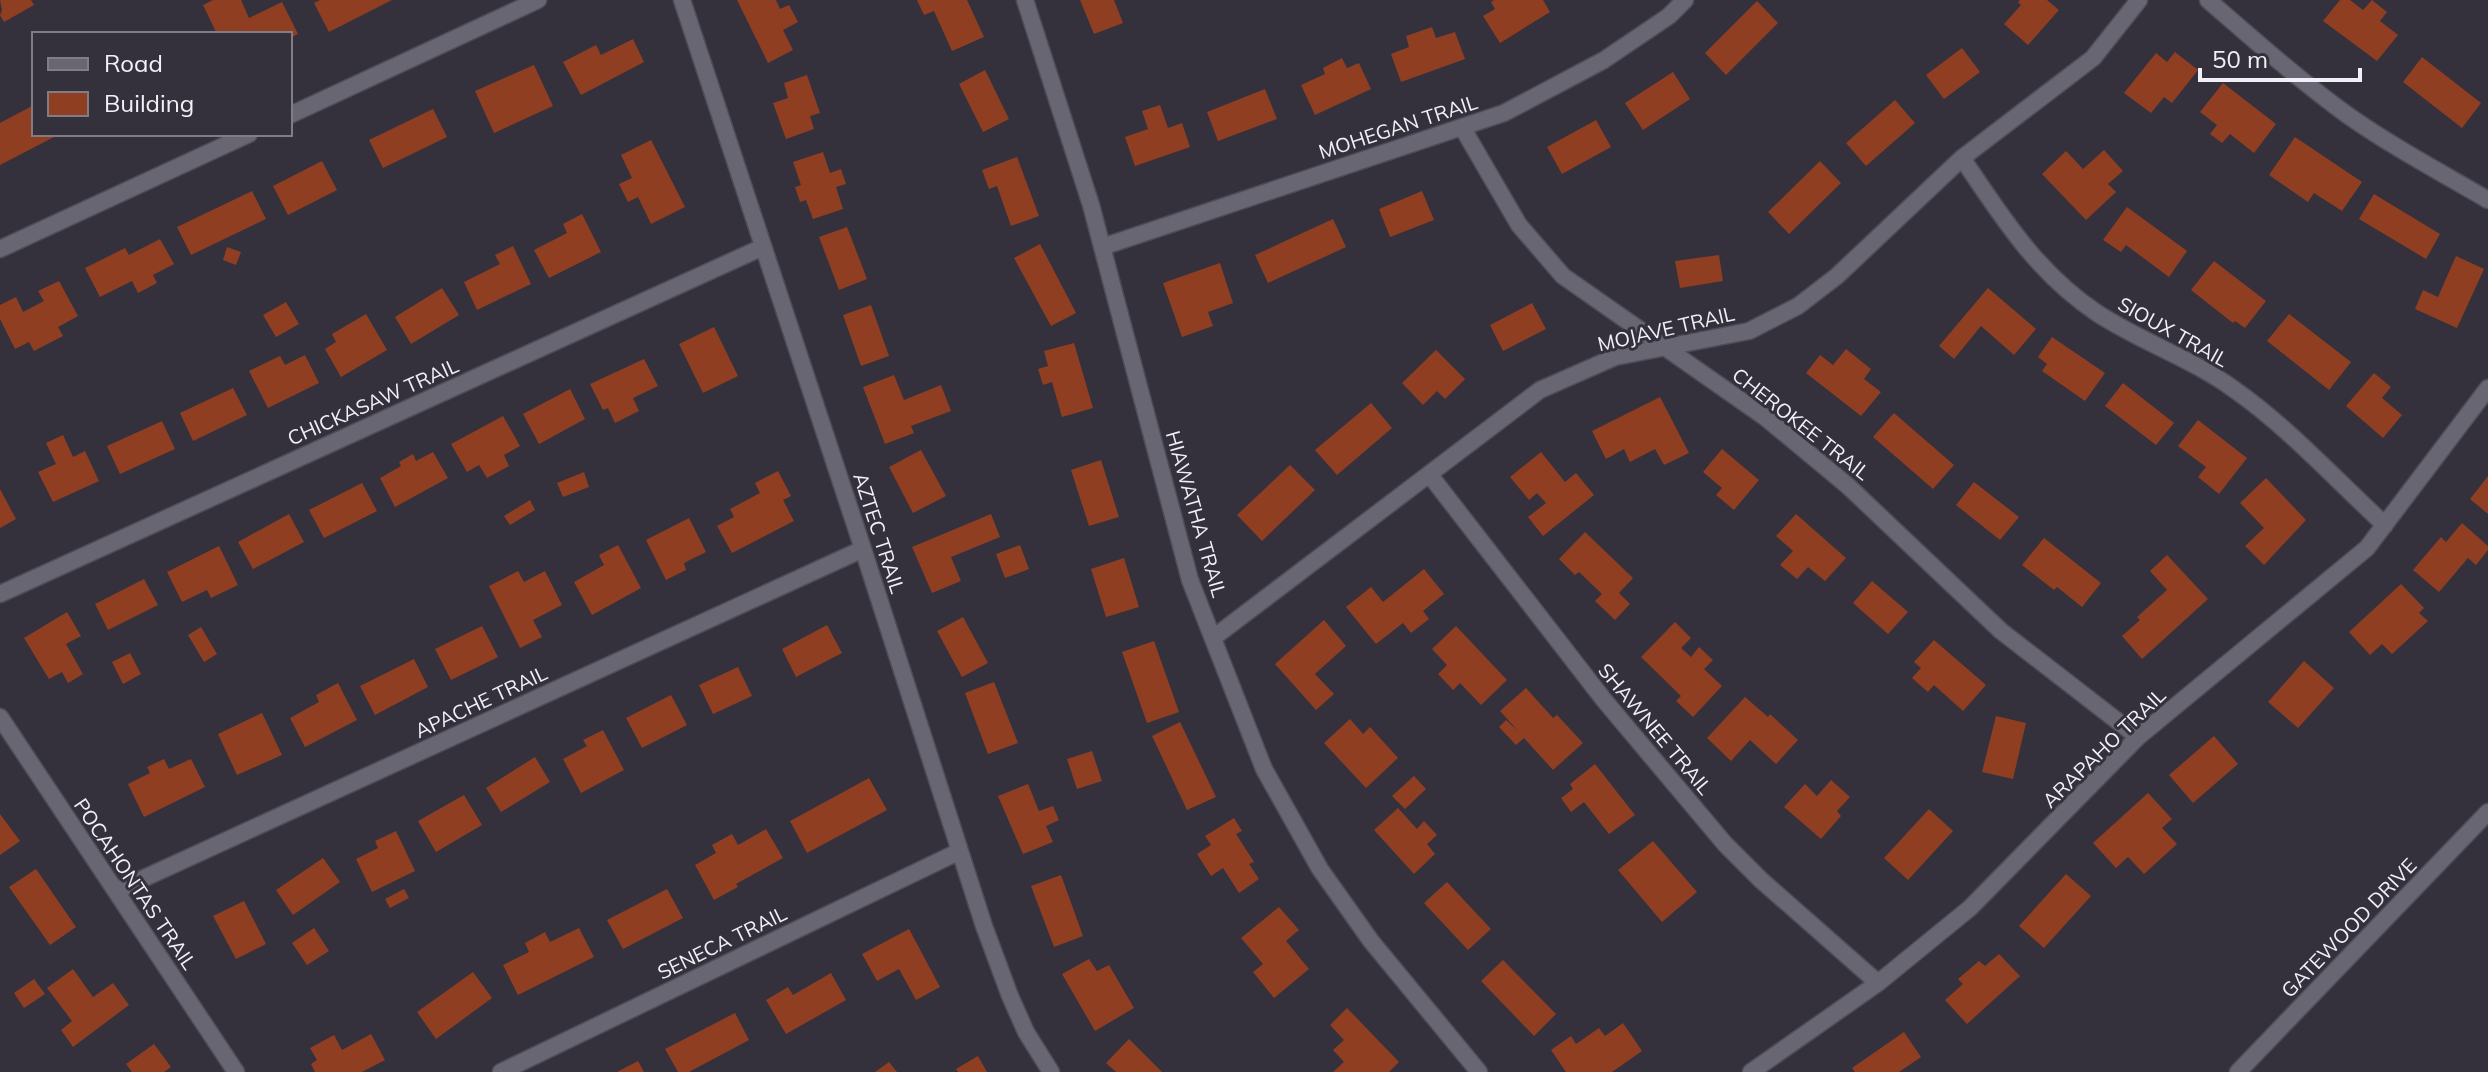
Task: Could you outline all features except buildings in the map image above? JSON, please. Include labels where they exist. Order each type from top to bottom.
[{"type":"street","points":[[292,114],[538,0]]},
{"type":"street","name":"AZTEC TRAIL","points":[[682,0],[960,851],[1010,996],[1026,1032],[1051,1072]]},
{"type":"street","name":"HIAWATHA TRAIL","points":[[1025,0],[1091,205],[1190,580],[1264,769],[1320,869],[1371,941],[1479,1072]]},
{"type":"street","name":"MOHEGAN TRAIL","points":[[1102,247],[1504,113],[1604,60],[1669,16],[1685,0]]},
{"type":"street","name":"MOJAVE TRAIL","points":[[1213,638],[1540,390],[1615,357],[1749,331],[1798,306],[1837,276],[1962,158],[2093,58],[2139,0]]},
{"type":"street","points":[[2208,0],[2271,55],[2346,113],[2488,200]]},
{"type":"street","name":"CHEROKEE TRAIL","points":[[1462,127],[1519,225],[1563,276],[1766,418],[1848,486],[2001,631],[2138,737]]},
{"type":"street","points":[[0,249],[245,136]]},
{"type":"street","name":"SIOUX TRAIL","points":[[1962,158],[2022,246],[2054,280],[2097,313],[2233,388],[2257,406],[2385,525]]},
{"type":"street","name":"CHICKASAW TRAIL","points":[[0,594],[763,247]]},
{"type":"street","name":"ARAPAHO TRAIL","points":[[1751,1072],[1878,983],[1970,908],[2138,737],[2367,548],[2488,388]]},
{"type":"street","name":"SHAWNEE TRAIL","points":[[1429,474],[1604,700],[1725,844],[1761,880],[1878,983]]},
{"type":"street","name":"APACHE TRAIL","points":[[116,891],[863,549]]},
{"type":"street","name":"POCAHONTAS TRAIL","points":[[0,717],[236,1072]]},
{"type":"street","name":"GATEWOOD DRIVE","points":[[2238,1072],[2488,812]]},
{"type":"street","name":"SENECA TRAIL","points":[[501,1072],[960,851]]}]
